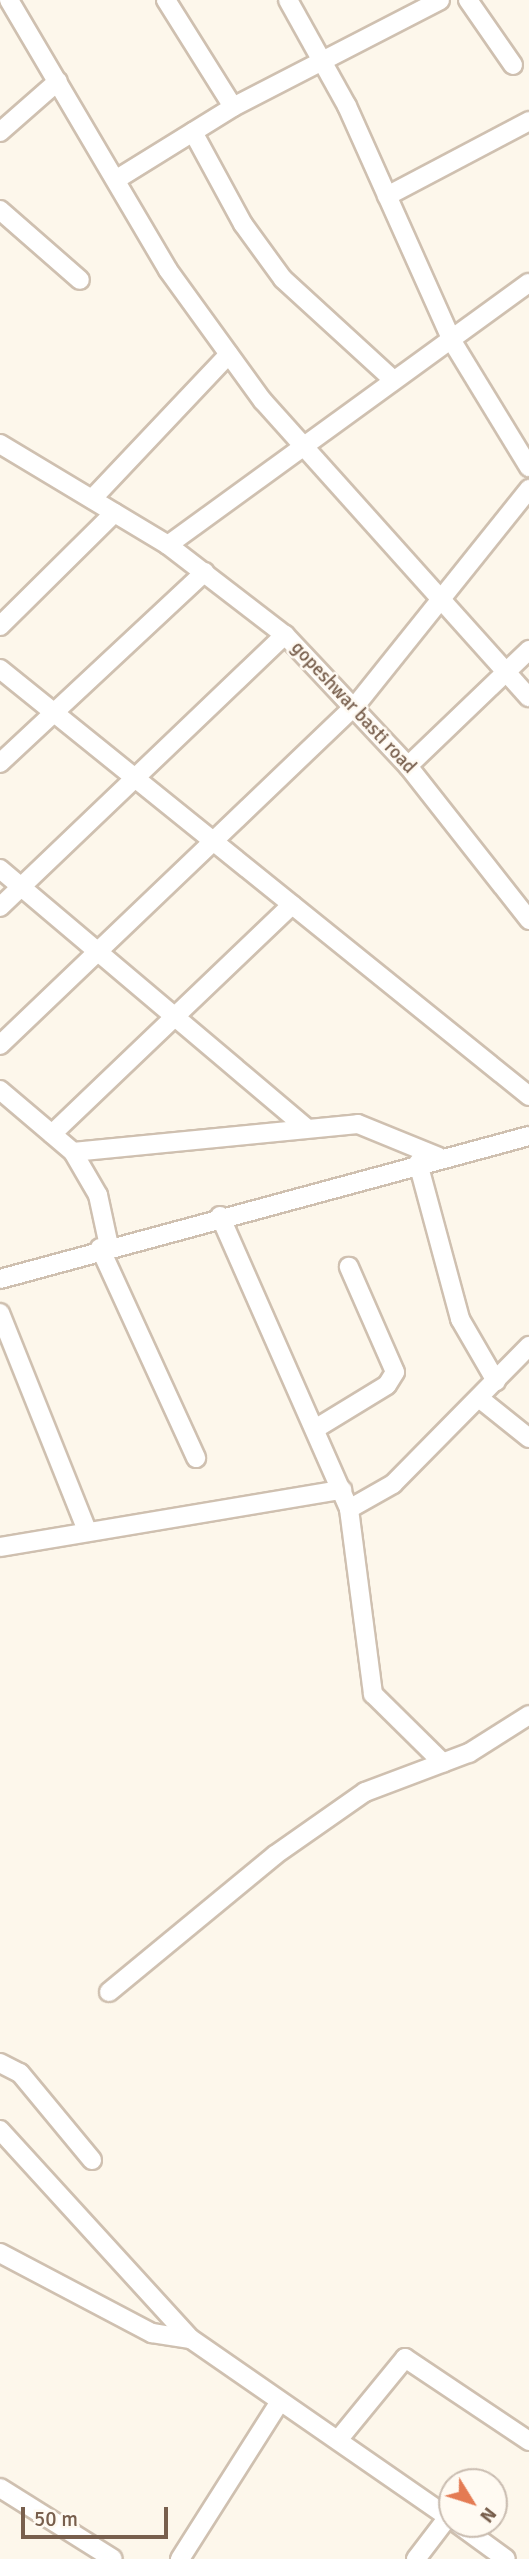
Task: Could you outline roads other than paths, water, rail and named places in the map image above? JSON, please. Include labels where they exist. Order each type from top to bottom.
[{"type":"street","points":[[9,0],[117,179],[168,270],[229,354],[300,446],[443,599],[529,697]]},
{"type":"street","points":[[166,0],[233,107]]},
{"type":"street","points":[[288,0],[324,63],[452,341],[529,467]]},
{"type":"street","points":[[117,179],[233,107],[324,63],[440,0]]},
{"type":"street","points":[[468,0],[513,65]]},
{"type":"street","points":[[0,132],[58,81]]},
{"type":"street","points":[[387,197],[529,121]]},
{"type":"street","points":[[193,132],[243,224],[283,279],[392,379]]},
{"type":"street","points":[[0,210],[80,280]]},
{"type":"street","points":[[168,545],[392,379],[452,341],[529,283]]},
{"type":"street","points":[[92,499],[229,354]]},
{"type":"street","name":"gopeshwar basti road","points":[[0,444],[168,545],[285,635],[356,705],[408,766],[529,920]]},
{"type":"street","points":[[0,1045],[96,949],[356,705],[529,489]]},
{"type":"street","points":[[0,626],[114,513]]},
{"type":"street","points":[[0,763],[205,572]]},
{"type":"street","points":[[0,907],[285,635]]},
{"type":"street","points":[[408,766],[529,650]]},
{"type":"street","points":[[0,669],[529,1096]]},
{"type":"street","points":[[0,869],[306,1128]]},
{"type":"street","points":[[52,1134],[292,905]]},
{"type":"street","points":[[0,1090],[73,1152],[98,1195],[104,1247],[196,1458]]},
{"type":"street","points":[[73,1152],[306,1128],[377,1127],[439,1157]]},
{"type":"street","points":[[0,1279],[104,1247],[439,1157],[529,1136]]},
{"type":"street","points":[[418,1163],[460,1319],[496,1381]]},
{"type":"street","points":[[220,1216],[349,1509],[373,1694],[443,1763]]},
{"type":"street","points":[[315,1429],[387,1385],[395,1372],[349,1267]]},
{"type":"street","points":[[0,1312],[88,1530]]},
{"type":"street","points":[[349,1509],[382,1494],[529,1346]]},
{"type":"street","points":[[479,1398],[529,1438]]},
{"type":"street","points":[[0,1547],[88,1530],[342,1490]]},
{"type":"street","points":[[109,1992],[275,1855],[365,1792],[443,1763],[529,1715]]},
{"type":"street","points":[[1,2058],[20,2073],[92,2160]]},
{"type":"street","points":[[0,2130],[191,2339],[279,2403],[338,2440],[438,2510]]},
{"type":"street","points":[[0,2253],[152,2333],[191,2339]]},
{"type":"street","points":[[338,2440],[405,2358],[529,2441]]},
{"type":"street","points":[[180,2559],[279,2403]]},
{"type":"street","points":[[0,2488],[113,2559]]},
{"type":"street","points":[[416,2559],[438,2536]]},
{"type":"street","points":[[477,2538],[506,2559]]}]
